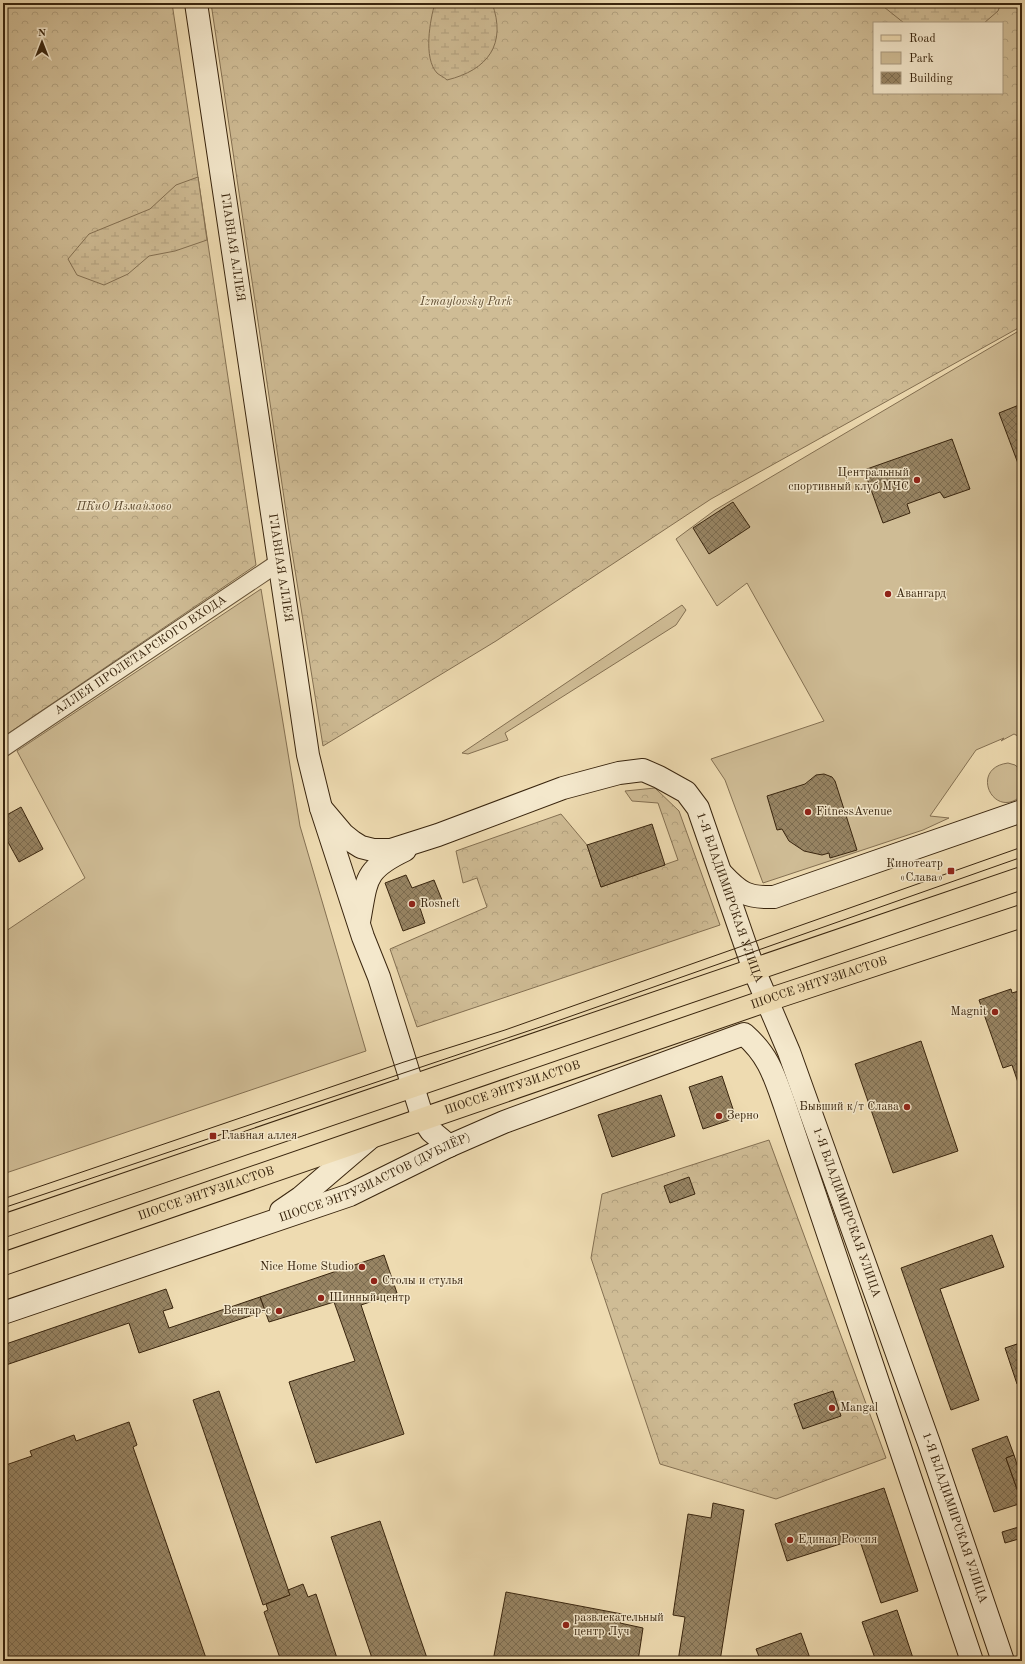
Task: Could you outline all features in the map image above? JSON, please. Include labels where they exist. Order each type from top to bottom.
[{"type":"main road","name":"ГЛАВНАЯ АЛЛЕЯ","points":[[196,3],[278,563],[308,755],[321,808],[359,923],[379,977],[423,1119],[430,1131],[449,1146]]},
{"type":"main road","name":"1-Я ВЛАДИМИРСКАЯ УЛИЦА","points":[[321,808],[343,834],[361,847],[373,850],[391,850],[438,835],[563,788],[619,773],[643,770],[672,783],[686,792],[698,808],[754,970],[789,1052],[929,1443],[1003,1661]]},
{"type":"main road","points":[[721,872],[736,889],[749,896],[774,897],[1022,811]]},
{"type":"main road","name":"1-Я ВЛАДИМИРСКАЯ УЛИЦА","points":[[359,923],[369,874],[389,858],[438,835]]},
{"type":"main road","points":[[3,1226],[1022,878]]},
{"type":"main road","name":"ШОССЕ ЭНТУЗИАСТОВ","points":[[3,1264],[768,1000],[1022,916]]},
{"type":"main road","name":"1-Я ВЛАДИМИРСКАЯ УЛИЦА","points":[[744,1034],[758,1046],[770,1065],[785,1106],[972,1661]]},
{"type":"main road","name":"ШОССЕ ЭНТУЗИАСТОВ (ДУБЛЁР)","points":[[3,1313],[350,1195],[449,1146],[504,1122],[744,1034]]},
{"type":"main road","points":[[257,1226],[300,1198],[369,1138]]},
{"type":"street","name":"АЛЛЕЯ ПРОЛЕТАРСКОГО ВХОДА","points":[[3,748],[278,563]]},
{"type":"green space","name":"ПКиО Измайлово","points":[[3,3],[172,3],[256,565],[3,737]]},
{"type":"green space","name":"Izmaylovsky Park","points":[[211,3],[1022,3],[1022,326],[711,499],[496,641],[323,746],[291,545]]},
{"type":"green space","points":[[435,3],[492,3],[496,18],[497,31],[495,43],[483,62],[473,70],[461,76],[447,80],[437,73],[430,58],[429,39],[431,19]]},
{"type":"green space","points":[[882,3],[1001,3],[998,11],[985,22],[903,22],[884,7]]},
{"type":"green space","points":[[198,177],[207,240],[175,251],[149,256],[128,274],[104,285],[77,275],[68,259],[89,234],[150,209],[176,185]]},
{"type":"green space","name":"Авангард","points":[[1022,329],[1022,738],[1014,734],[1001,741],[1004,738],[976,750],[930,816],[949,818],[923,830],[763,883],[725,780],[711,759],[824,721],[747,583],[717,606],[676,539],[715,510]]},
{"type":"green space","points":[[261,589],[300,826],[366,1051],[3,1174],[3,933],[85,878],[17,751]]},
{"type":"green space","points":[[682,605],[686,610],[676,625],[505,733],[508,740],[468,754],[462,753]]},
{"type":"green space","points":[[1008,763],[1015,765],[1022,771],[1022,795],[1012,802],[1002,802],[995,798],[990,791],[987,782],[989,774],[996,767]]},
{"type":"green space","points":[[655,788],[679,811],[720,925],[417,1027],[390,949],[487,907],[477,878],[463,883],[456,851],[561,814],[587,845],[601,887],[678,860],[658,803],[632,801],[625,791]]},
{"type":"green space","points":[[769,1140],[886,1458],[776,1499],[660,1464],[591,1258],[602,1194]]},
{"type":"building","points":[[1019,405],[1022,412],[1022,474],[999,413]]},
{"type":"building","name":"Центральный спортивный клуб МЧС","points":[[952,439],[970,489],[944,498],[940,492],[907,504],[910,513],[883,523],[864,470]]},
{"type":"building","points":[[733,502],[750,527],[709,554],[693,528]]},
{"type":"building","name":"FitnessAvenue","points":[[824,774],[832,777],[835,781],[857,850],[830,858],[829,853],[822,855],[804,851],[789,841],[782,829],[777,830],[767,796],[805,784],[816,775]]},
{"type":"building","points":[[21,807],[43,849],[19,862],[3,833],[3,817]]},
{"type":"building","points":[[652,824],[665,865],[601,887],[587,845]]},
{"type":"building","name":"Rosneft","points":[[406,875],[412,888],[434,880],[442,900],[420,908],[425,923],[403,931],[385,883]]},
{"type":"building","points":[[1011,989],[1012,993],[1022,990],[1022,1094],[1012,1065],[1003,1068],[979,1000]]},
{"type":"building","name":"Бывший к/т Слава","points":[[921,1041],[958,1151],[893,1173],[855,1064]]},
{"type":"building","points":[[722,1076],[736,1118],[703,1129],[689,1087]]},
{"type":"building","points":[[661,1095],[675,1136],[612,1157],[598,1115]]},
{"type":"building","points":[[689,1177],[695,1194],[670,1203],[664,1186]]},
{"type":"building","points":[[992,1235],[1004,1267],[940,1289],[979,1400],[951,1410],[901,1268]]},
{"type":"building","points":[[384,1255],[397,1293],[361,1305],[404,1434],[316,1463],[289,1382],[355,1361],[334,1302],[269,1322],[260,1297]]},
{"type":"building","points":[[166,1289],[173,1308],[163,1311],[169,1328],[260,1297],[265,1311],[139,1353],[129,1323],[3,1366],[3,1345]]},
{"type":"building","points":[[1017,1344],[1022,1358],[1022,1382],[1017,1384],[1005,1348]]},
{"type":"building","points":[[219,1391],[290,1595],[263,1605],[193,1400]]},
{"type":"building","points":[[833,1391],[841,1416],[803,1429],[794,1404]]},
{"type":"building","points":[[129,1422],[137,1445],[133,1447],[207,1661],[3,1661],[3,1466],[32,1456],[30,1451],[74,1435],[76,1441]]},
{"type":"building","points":[[1007,1436],[1014,1455],[1006,1458],[1022,1503],[994,1512],[972,1449]]},
{"type":"building","points":[[1014,1455],[1020,1474],[1022,1473],[1022,1503],[1006,1458]]},
{"type":"building","points":[[884,1488],[918,1591],[881,1603],[859,1538],[787,1561],[775,1524]]},
{"type":"building","points":[[713,1503],[744,1510],[720,1661],[678,1661],[685,1617],[673,1615],[688,1514],[711,1518]]},
{"type":"building","points":[[380,1521],[428,1661],[373,1661],[331,1537]]},
{"type":"building","points":[[1022,1526],[1022,1538],[1005,1543],[1002,1532]]},
{"type":"building","points":[[303,1584],[308,1597],[316,1594],[337,1658],[329,1661],[281,1661],[264,1612],[268,1610],[266,1604],[290,1595],[288,1590]]},
{"type":"building","name":"развлекательный центр Луч","points":[[506,1592],[622,1614],[620,1623],[643,1628],[638,1661],[493,1661]]},
{"type":"building","points":[[897,1610],[914,1661],[876,1661],[862,1622]]},
{"type":"building","points":[[801,1633],[811,1661],[754,1661],[760,1659],[756,1649]]},
{"type":"tram line","points":[[3,1199],[404,1062],[505,1030],[1022,847]]},
{"type":"tram line","points":[[3,1208],[543,1026],[1022,857]]},
{"type":"place","name":"Центральный спортивный клуб МЧС","points":[[917,480]]},
{"type":"place","name":"Авангард","points":[[888,594]]},
{"type":"place","name":"FitnessAvenue","points":[[808,812]]},
{"type":"place","name":"Кинотеатр «Слава»","points":[[951,871]]},
{"type":"place","name":"Rosneft","points":[[412,904]]},
{"type":"place","name":"Magnit","points":[[995,1012]]},
{"type":"place","name":"Бывший к/т Слава","points":[[907,1107]]},
{"type":"place","name":"Зерно","points":[[719,1116]]},
{"type":"place","name":"Главная аллея","points":[[213,1136]]},
{"type":"place","name":"Nice Home Studio","points":[[362,1267]]},
{"type":"place","name":"Столы и стулья","points":[[374,1281]]},
{"type":"place","name":"Шинный центр","points":[[321,1298]]},
{"type":"place","name":"Вентар-с","points":[[279,1311]]},
{"type":"place","name":"Mangal","points":[[832,1408]]},
{"type":"place","name":"Единая Россия","points":[[790,1540]]},
{"type":"place","name":"развлекательный центр Луч","points":[[566,1625]]}]
